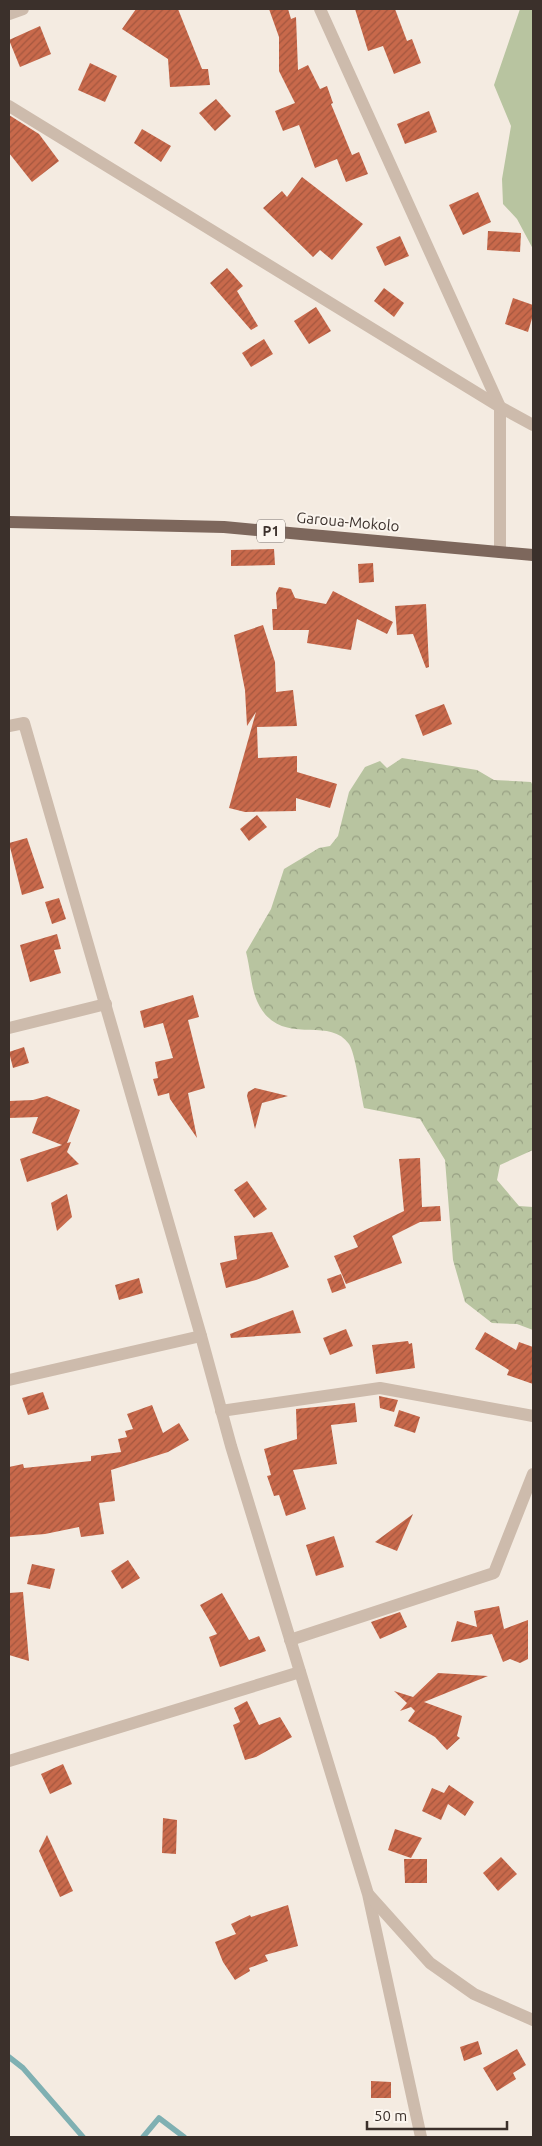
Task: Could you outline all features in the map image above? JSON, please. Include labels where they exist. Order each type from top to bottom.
[{"type":"main road","name":"Garoua-Mokolo","points":[[9,522],[224,526],[533,555]]},
{"type":"street","points":[[9,14],[23,9]]},
{"type":"street","points":[[320,9],[500,407],[500,552]]},
{"type":"street","points":[[9,106],[500,407],[533,425]]},
{"type":"street","points":[[9,726],[24,723],[221,1411],[368,1894],[421,2137]]},
{"type":"street","points":[[9,1028],[106,1004]]},
{"type":"street","points":[[9,1380],[201,1336]]},
{"type":"street","points":[[221,1411],[380,1388],[533,1416]]},
{"type":"street","points":[[290,1640],[494,1573],[533,1474]]},
{"type":"street","points":[[9,1761],[300,1672]]},
{"type":"street","points":[[368,1894],[430,1963],[474,1994],[533,2020]]},
{"type":"green space","points":[[520,9],[533,9],[533,249],[517,219],[503,204],[502,179],[511,126],[494,85]]},
{"type":"green space","points":[[402,758],[477,770],[494,780],[531,782],[533,786],[533,1150],[500,1165],[497,1180],[519,1206],[533,1207],[533,1330],[517,1324],[492,1323],[465,1302],[453,1260],[445,1160],[420,1119],[364,1108],[356,1064],[349,1044],[340,1036],[329,1032],[290,1028],[278,1024],[266,1016],[253,990],[246,952],[271,909],[284,869],[319,848],[330,846],[338,836],[349,792],[365,767],[380,761],[387,768]]},
{"type":"building","points":[[136,9],[178,9],[202,69],[208,69],[210,85],[170,87],[168,59],[122,29]]},
{"type":"building","points":[[269,9],[288,9],[291,19],[296,17],[298,70],[308,65],[320,89],[327,86],[333,103],[331,104],[352,155],[359,152],[368,174],[346,182],[337,159],[315,168],[299,125],[283,131],[275,111],[295,103],[279,71],[279,37]]},
{"type":"building","points":[[355,9],[395,9],[407,41],[412,39],[421,63],[394,74],[383,46],[368,51]]},
{"type":"building","points":[[40,26],[51,54],[20,67],[9,40]]},
{"type":"building","points":[[90,63],[117,76],[105,102],[78,90]]},
{"type":"building","points":[[216,99],[231,116],[215,131],[199,113]]},
{"type":"building","points":[[429,111],[437,132],[405,144],[397,124]]},
{"type":"building","points":[[9,115],[39,134],[59,161],[32,182],[9,153]]},
{"type":"building","points":[[142,129],[171,146],[161,162],[134,143]]},
{"type":"building","points":[[302,177],[363,224],[332,260],[320,250],[313,257],[263,208],[282,191],[287,197]]},
{"type":"building","points":[[478,192],[491,222],[463,235],[449,205]]},
{"type":"building","points":[[488,231],[521,233],[520,252],[487,250]]},
{"type":"building","points":[[400,236],[409,256],[385,266],[376,247]]},
{"type":"building","points":[[227,268],[243,286],[237,291],[258,326],[251,330],[210,283]]},
{"type":"building","points":[[384,288],[404,303],[394,317],[374,301]]},
{"type":"building","points":[[513,298],[533,305],[533,315],[528,332],[505,324]]},
{"type":"building","points":[[316,307],[331,331],[309,344],[294,321]]},
{"type":"building","points":[[264,339],[273,354],[251,367],[242,353]]},
{"type":"building","points":[[274,549],[275,565],[231,566],[231,550]]},
{"type":"building","points":[[373,563],[374,582],[359,583],[358,564]]},
{"type":"building","points":[[279,587],[291,589],[295,598],[326,604],[333,591],[393,622],[387,634],[357,619],[351,650],[307,643],[309,630],[273,630],[272,609],[277,609],[276,593]]},
{"type":"building","points":[[426,604],[429,667],[426,668],[413,634],[397,635],[395,606]]},
{"type":"building","points":[[263,625],[275,662],[276,692],[293,690],[297,726],[257,727],[258,758],[297,756],[297,772],[337,784],[330,808],[296,798],[296,811],[245,812],[229,808],[256,712],[247,726],[245,690],[234,635]]},
{"type":"building","points":[[444,704],[452,724],[423,736],[415,715]]},
{"type":"building","points":[[257,815],[267,827],[249,841],[240,829]]},
{"type":"building","points":[[27,838],[44,888],[22,895],[9,843]]},
{"type":"building","points":[[59,898],[66,919],[52,924],[45,902]]},
{"type":"building","points":[[57,934],[61,949],[54,950],[61,973],[30,982],[20,945]]},
{"type":"building","points":[[193,995],[199,1017],[188,1020],[205,1088],[188,1093],[197,1138],[170,1099],[169,1093],[158,1096],[153,1079],[158,1078],[155,1062],[173,1058],[163,1023],[144,1028],[140,1011]]},
{"type":"building","points":[[24,1047],[29,1063],[13,1068],[9,1052]]},
{"type":"building","points":[[255,1088],[288,1096],[262,1103],[255,1129],[247,1096],[248,1092]]},
{"type":"building","points":[[47,1096],[80,1110],[67,1143],[71,1142],[67,1152],[79,1164],[27,1182],[20,1159],[62,1145],[32,1133],[38,1117],[9,1118],[9,1101],[33,1100]]},
{"type":"building","points":[[420,1158],[422,1207],[440,1206],[441,1221],[420,1222],[392,1236],[402,1263],[346,1284],[334,1256],[358,1247],[353,1236],[404,1211],[399,1159]]},
{"type":"building","points":[[247,1181],[267,1209],[254,1218],[234,1190]]},
{"type":"building","points":[[67,1194],[72,1217],[57,1231],[51,1203]]},
{"type":"building","points":[[272,1232],[289,1267],[256,1280],[226,1288],[220,1263],[237,1259],[234,1236]]},
{"type":"building","points":[[341,1274],[346,1288],[332,1293],[327,1279]]},
{"type":"building","points":[[139,1278],[143,1293],[119,1300],[115,1285]]},
{"type":"building","points":[[293,1310],[301,1333],[231,1338],[230,1334]]},
{"type":"building","points":[[346,1329],[353,1346],[330,1355],[323,1338]]},
{"type":"building","points":[[485,1332],[516,1350],[519,1342],[533,1347],[533,1384],[507,1375],[509,1370],[475,1349]]},
{"type":"building","points":[[408,1341],[409,1344],[412,1343],[415,1368],[376,1374],[372,1345]]},
{"type":"building","points":[[43,1392],[49,1409],[28,1415],[22,1398]]},
{"type":"building","points":[[379,1396],[398,1400],[394,1412],[380,1408]]},
{"type":"building","points":[[355,1403],[357,1422],[331,1425],[337,1464],[293,1470],[306,1509],[286,1516],[279,1495],[274,1496],[267,1476],[271,1475],[264,1449],[297,1439],[296,1409]]},
{"type":"building","points":[[152,1405],[163,1433],[179,1423],[189,1440],[168,1452],[111,1470],[115,1501],[99,1503],[104,1534],[81,1537],[79,1527],[45,1534],[9,1537],[9,1467],[23,1464],[24,1468],[91,1461],[91,1456],[121,1452],[118,1439],[127,1437],[125,1431],[133,1429],[127,1414]]},
{"type":"building","points":[[399,1410],[420,1417],[415,1433],[394,1426]]},
{"type":"building","points":[[413,1514],[397,1551],[375,1542]]},
{"type":"building","points":[[334,1536],[344,1567],[316,1576],[306,1545]]},
{"type":"building","points":[[128,1560],[140,1578],[122,1589],[111,1571]]},
{"type":"building","points":[[32,1564],[55,1569],[50,1589],[27,1584]]},
{"type":"building","points":[[23,1592],[29,1661],[9,1655],[9,1593]]},
{"type":"building","points":[[222,1593],[249,1640],[259,1636],[266,1651],[220,1667],[209,1637],[217,1634],[200,1605]]},
{"type":"building","points":[[499,1606],[504,1629],[528,1620],[528,1659],[520,1663],[510,1659],[503,1662],[492,1634],[451,1642],[457,1621],[477,1627],[474,1611]]},
{"type":"building","points":[[400,1612],[407,1627],[380,1639],[371,1622]]},
{"type":"building","points":[[438,1673],[488,1676],[424,1702],[462,1716],[457,1736],[460,1738],[447,1750],[435,1737],[408,1721],[415,1711],[411,1707],[400,1711],[407,1703],[394,1691],[413,1697]]},
{"type":"building","points":[[247,1701],[259,1725],[280,1717],[292,1737],[256,1757],[245,1760],[233,1725],[240,1722],[234,1708]]},
{"type":"building","points":[[63,1764],[72,1784],[50,1794],[41,1774]]},
{"type":"building","points":[[449,1785],[474,1802],[465,1816],[448,1804],[441,1820],[422,1811],[432,1788],[444,1793]]},
{"type":"building","points":[[163,1818],[177,1820],[176,1854],[162,1853]]},
{"type":"building","points":[[395,1829],[422,1838],[411,1858],[388,1850]]},
{"type":"building","points":[[47,1835],[73,1891],[60,1897],[39,1851]]},
{"type":"building","points":[[501,1857],[517,1874],[498,1891],[483,1873]]},
{"type":"building","points":[[404,1859],[427,1859],[427,1883],[405,1883]]},
{"type":"building","points":[[288,1905],[298,1946],[265,1955],[268,1961],[249,1968],[250,1971],[235,1980],[223,1962],[215,1942],[236,1934],[231,1924],[250,1915],[251,1917]]},
{"type":"building","points":[[478,2041],[482,2054],[464,2061],[460,2047]]},
{"type":"building","points":[[517,2049],[526,2065],[513,2073],[516,2079],[497,2091],[483,2068]]},
{"type":"building","points":[[371,2081],[391,2082],[391,2098],[371,2098]]},
{"type":"waterway","points":[[9,2057],[23,2068],[83,2137]]},
{"type":"waterway","points":[[143,2137],[159,2118],[184,2137]]}]
